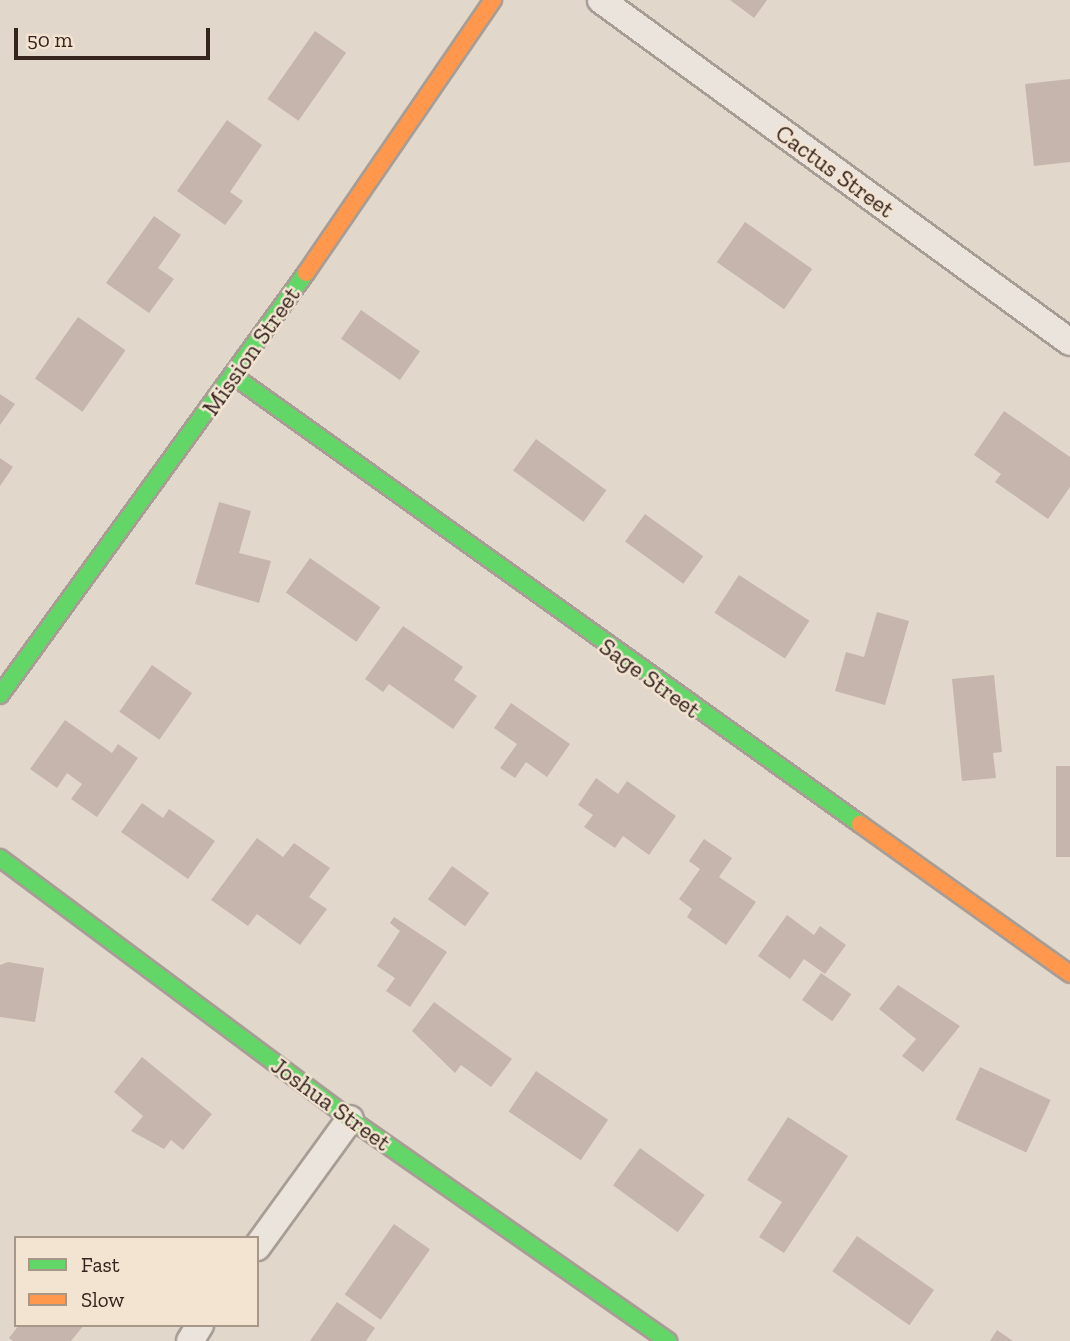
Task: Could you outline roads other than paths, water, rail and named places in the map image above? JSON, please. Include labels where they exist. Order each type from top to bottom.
[{"type":"street","name":"Mission Street","points":[[0,695],[235,377],[493,0]]},
{"type":"street","name":"Cactus Street","points":[[601,0],[1070,342]]},
{"type":"street","name":"Sage Street","points":[[235,377],[1070,974]]},
{"type":"street","name":"Joshua Street","points":[[0,858],[350,1119],[668,1341]]},
{"type":"street","points":[[259,1244],[350,1119]]}]
